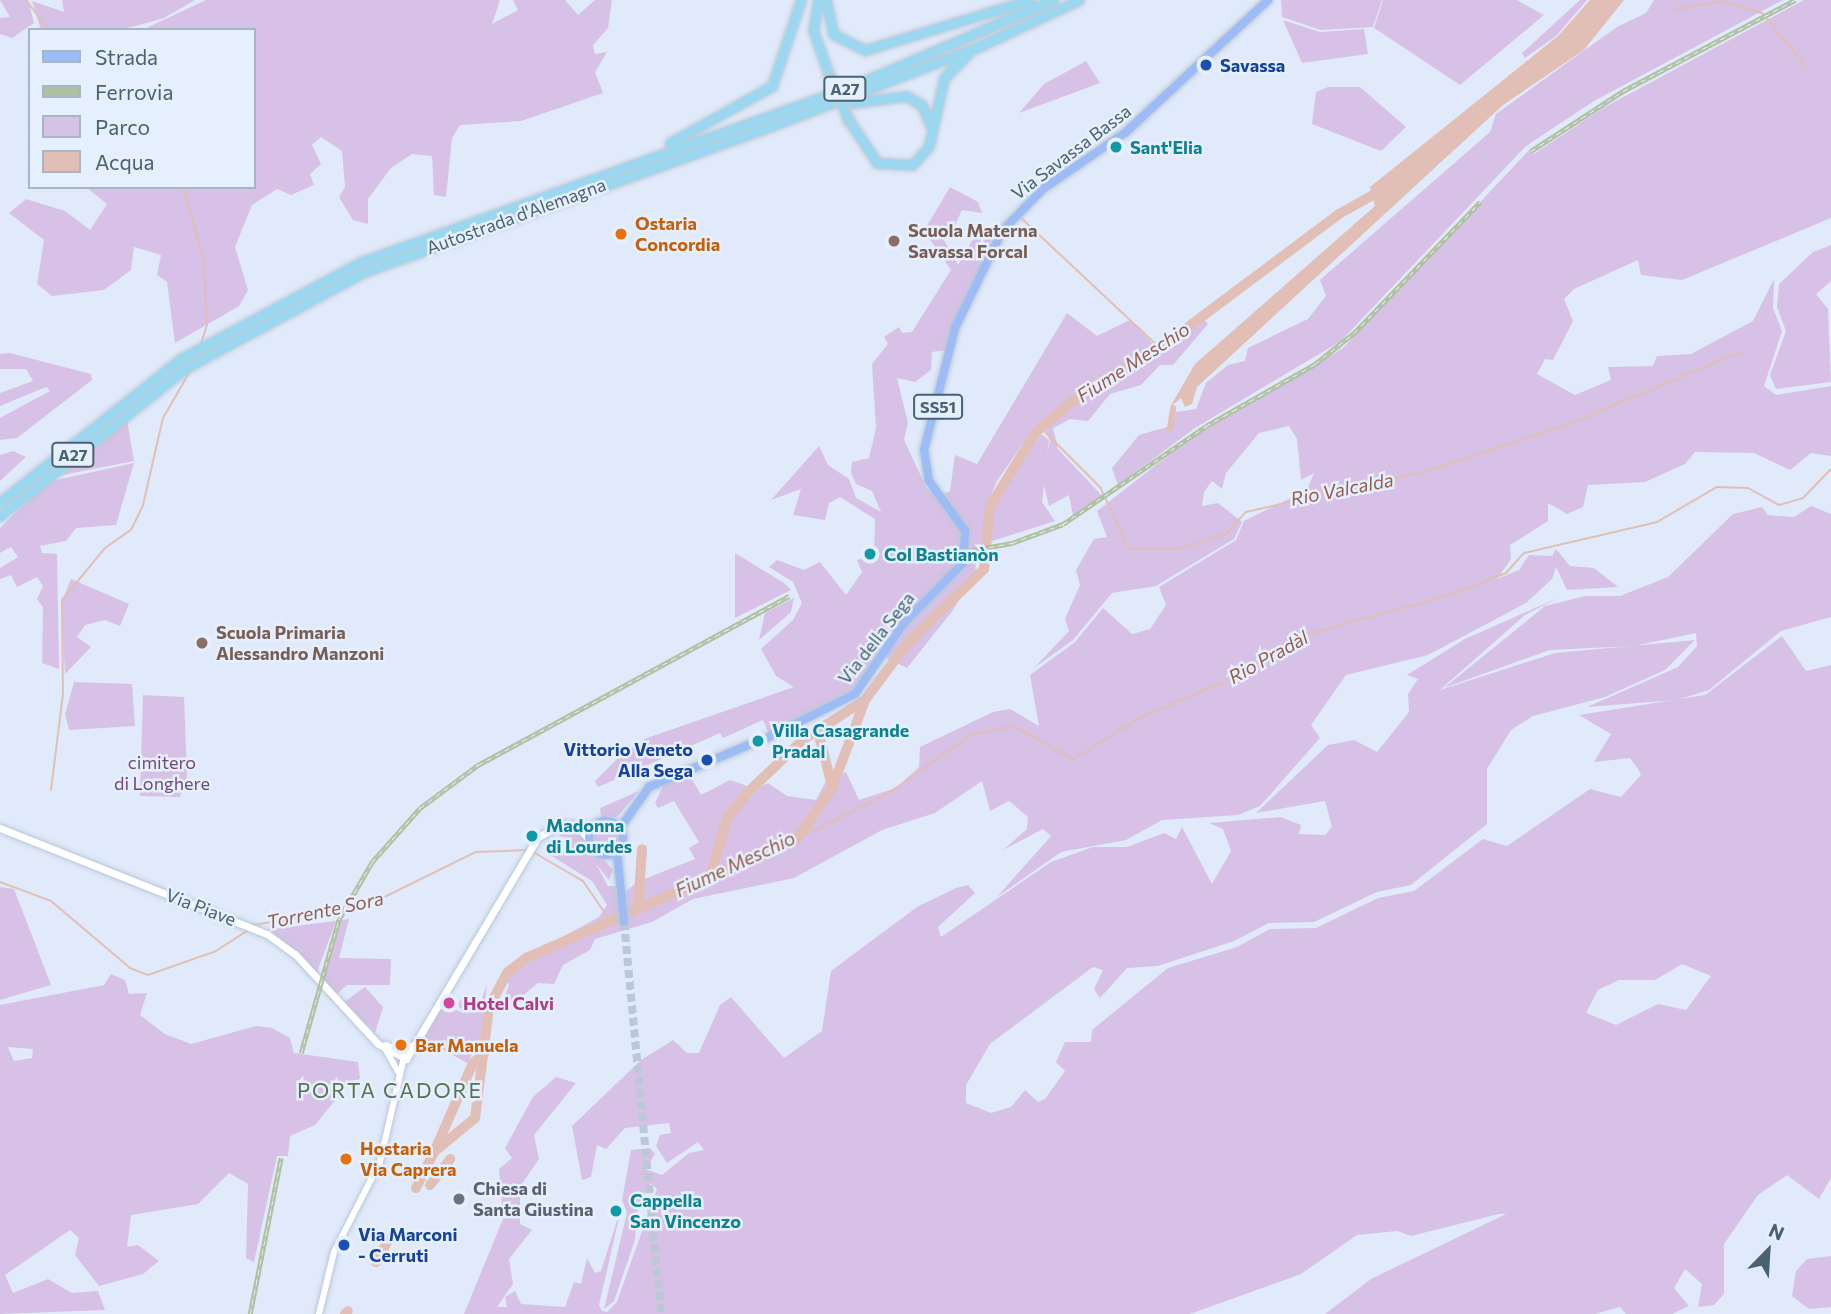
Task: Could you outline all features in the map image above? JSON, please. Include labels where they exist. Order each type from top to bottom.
[{"type":"highway","name":"A27","points":[[631,162],[762,98],[783,63],[801,0]]},
{"type":"highway","name":"A27","points":[[818,0],[813,30],[830,78],[864,150],[886,166],[920,160],[931,135],[944,78],[980,46]]},
{"type":"highway","points":[[826,0],[833,34],[865,50],[1030,0]]},
{"type":"highway","name":"Autostrada d'Alemagna","points":[[0,502],[143,384],[222,334],[360,262],[631,162],[853,86],[1054,0]]},
{"type":"highway","name":"Autostrada d'Alemagna","points":[[0,516],[125,414],[228,344],[364,272],[772,126],[980,46],[1079,0]]},
{"type":"highway","name":"A27","points":[[772,126],[871,97],[901,95],[922,105],[931,135]]},
{"type":"main road","name":"Via Savassa Bassa","points":[[965,559],[963,527],[929,481],[924,450],[957,322],[1002,231],[1043,189],[1126,132],[1268,0]]},
{"type":"main road","name":"Via della Sega","points":[[765,739],[855,694],[904,623],[965,559]]},
{"type":"main road","points":[[624,920],[617,852],[620,828],[627,813],[649,787],[751,744]]},
{"type":"main road","points":[[406,1059],[533,844],[553,827],[574,824],[593,826],[612,822],[627,813]]},
{"type":"main road","points":[[612,822],[620,828]]},
{"type":"main road","points":[[574,824],[588,839],[592,849],[607,856],[620,878]]},
{"type":"main road","points":[[588,839],[593,826]]},
{"type":"main road","name":"Via Piave","points":[[0,828],[260,930],[289,949],[370,1035],[406,1059]]},
{"type":"main road","points":[[607,856],[617,852]]},
{"type":"main road","points":[[391,1050],[412,1046]]},
{"type":"street","points":[[391,1050],[399,1078]]},
{"type":"street","points":[[319,1314],[330,1263],[380,1162],[399,1078],[406,1059]]},
{"type":"green space","points":[[0,0],[28,0],[34,23],[12,38],[0,34],[0,18],[10,17]]},
{"type":"green space","points":[[62,0],[195,0],[164,18],[128,28],[40,28],[32,1],[64,12]]},
{"type":"green space","points":[[206,0],[500,0],[492,24],[518,10],[513,0],[565,0],[578,15],[595,0],[612,0],[608,28],[593,45],[595,54],[607,52],[595,72],[603,93],[521,121],[460,125],[452,138],[446,197],[434,195],[432,156],[412,154],[391,168],[368,199],[368,224],[353,220],[339,197],[345,187],[342,151],[321,137],[312,145],[321,164],[310,174],[314,185],[291,195],[277,189],[252,205],[235,247],[248,290],[239,306],[175,343],[167,282],[157,275],[161,255],[134,247],[131,270],[104,290],[52,296],[37,284],[44,240],[9,213],[26,199],[65,211],[90,230],[107,204],[88,189],[256,189],[256,28],[146,28]]},
{"type":"green space","points":[[1281,0],[1382,0],[1373,27],[1321,30],[1282,17]]},
{"type":"green space","points":[[1383,0],[1517,0],[1544,15],[1460,85],[1374,28]]},
{"type":"green space","points":[[1580,0],[1587,0],[1556,36],[1525,58],[1522,53]]},
{"type":"green space","points":[[1654,0],[1783,0],[1594,101],[1526,146],[1341,341],[1195,428],[1118,485],[1112,468],[1139,435],[1167,427],[1176,412],[1196,409],[1206,383],[1228,365],[1245,361],[1248,348],[1308,319],[1326,296],[1320,280],[1490,132],[1496,114],[1617,27],[1646,13]]},
{"type":"green space","points":[[1804,0],[1831,0],[1831,218],[1682,280],[1641,275],[1638,260],[1574,289],[1564,299],[1573,321],[1553,360],[1545,359],[1537,374],[1575,395],[1611,380],[1608,367],[1653,366],[1657,356],[1691,354],[1753,321],[1774,279],[1773,308],[1782,331],[1764,386],[1776,395],[1831,386],[1831,456],[1811,453],[1790,470],[1754,453],[1695,452],[1685,464],[1645,482],[1588,485],[1583,507],[1567,514],[1548,503],[1548,521],[1510,545],[1511,559],[1497,579],[1519,570],[1529,555],[1552,556],[1556,549],[1570,566],[1594,568],[1618,587],[1567,590],[1556,567],[1552,579],[1526,603],[1428,655],[1346,675],[1311,725],[1320,738],[1260,806],[1238,815],[1162,820],[1126,840],[1061,852],[997,897],[1051,836],[1043,829],[1003,850],[1027,829],[1028,817],[1009,801],[990,811],[982,781],[935,813],[882,830],[794,878],[693,899],[652,922],[595,939],[590,950],[563,965],[554,984],[538,983],[506,1010],[502,1007],[509,984],[505,979],[520,960],[599,917],[607,905],[592,881],[547,853],[570,852],[568,839],[551,832],[579,831],[613,870],[609,880],[596,864],[608,886],[616,886],[617,899],[637,882],[695,859],[689,848],[699,842],[674,801],[658,808],[655,803],[665,782],[689,774],[701,795],[730,780],[756,789],[768,783],[787,796],[816,800],[827,779],[846,772],[859,800],[896,788],[919,767],[920,747],[993,712],[1010,709],[1039,726],[1030,675],[1075,642],[1103,608],[1132,634],[1150,629],[1166,605],[1159,587],[1236,540],[1244,521],[1307,490],[1314,473],[1301,480],[1297,439],[1289,426],[1259,433],[1226,473],[1222,489],[1212,481],[1204,492],[1202,506],[1218,503],[1242,522],[1234,539],[1156,586],[1112,593],[1073,640],[1034,668],[1069,631],[1065,619],[1080,585],[1076,570],[1094,539],[1107,537],[1097,511],[1188,440],[1343,348],[1530,149],[1534,154],[1603,108]]},
{"type":"green space","points":[[1283,20],[1320,32],[1364,29],[1368,54],[1302,63]]},
{"type":"green space","points":[[1086,61],[1100,83],[1019,113],[1044,84]]},
{"type":"green space","points":[[1328,87],[1360,87],[1406,127],[1381,151],[1312,124],[1316,92]]},
{"type":"green space","points":[[950,187],[978,202],[982,213],[962,210],[953,229],[940,233],[958,265],[979,229],[994,233],[946,350],[932,352],[931,370],[915,382],[897,378],[908,423],[904,440],[927,489],[939,497],[950,491],[955,455],[977,464],[1067,313],[1097,336],[1130,320],[1155,346],[1087,384],[1031,432],[997,481],[989,499],[998,500],[1041,434],[1049,440],[1042,502],[1055,521],[977,546],[975,574],[958,587],[963,593],[953,610],[907,668],[880,655],[862,684],[809,722],[770,737],[763,720],[723,738],[720,733],[598,787],[595,781],[620,756],[647,738],[794,687],[776,676],[761,649],[793,620],[802,603],[793,582],[769,567],[777,560],[804,570],[820,562],[846,595],[862,572],[857,560],[874,555],[875,519],[840,497],[829,503],[825,520],[793,515],[801,489],[771,500],[819,446],[828,465],[849,479],[856,498],[881,512],[872,491],[856,484],[851,473],[852,462],[869,458],[876,428],[872,364],[888,344],[884,337],[899,327],[902,333],[912,332],[951,270],[924,231]]},
{"type":"green space","points":[[1831,245],[1831,281],[1816,294],[1828,309],[1831,382],[1776,389],[1770,375],[1786,331],[1777,307],[1779,284],[1813,252]]},
{"type":"green space","points":[[1204,320],[1208,324],[1173,365],[1160,365],[1141,385],[1110,394],[1088,421],[1070,419],[1053,428],[1058,449],[1103,497],[1073,516],[1069,495],[1049,506],[1042,478],[1050,441],[1045,428],[1091,389]]},
{"type":"green space","points":[[10,353],[91,374],[92,380],[17,438],[0,440],[0,418],[50,391],[46,387],[0,406],[0,393],[33,381],[26,369],[0,369],[0,354]]},
{"type":"green space","points":[[127,420],[134,461],[52,477]]},
{"type":"green space","points":[[13,451],[26,457],[0,481],[0,455]]},
{"type":"green space","points":[[134,463],[116,525],[76,528],[66,541],[40,546],[42,553],[57,554],[59,669],[42,663],[43,607],[37,599],[43,586],[37,577],[17,587],[11,575],[0,579],[0,568],[18,557],[11,547],[0,553],[0,528],[47,482]]},
{"type":"green space","points":[[1811,506],[1831,514],[1831,617],[1781,631],[1709,690],[1677,700],[1587,707],[1678,667],[1697,646],[1696,633],[1634,646],[1550,650],[1444,688],[1545,606],[1585,596],[1620,596],[1668,577],[1733,514],[1762,507],[1768,515],[1794,517]]},
{"type":"green space","points":[[735,553],[784,583],[791,590],[735,618]]},
{"type":"green space","points":[[71,579],[129,604],[120,626],[105,620],[85,625],[77,637],[91,647],[65,674],[61,604]]},
{"type":"green space","points":[[794,598],[791,612],[759,640],[765,613]]},
{"type":"green space","points":[[1558,598],[1525,615],[1440,690],[1555,653],[1695,640],[1665,670],[1605,697],[1533,716],[1511,730],[1487,769],[1487,824],[1411,885],[1377,892],[1314,922],[1269,923],[1234,941],[1158,966],[1127,968],[1100,998],[1094,989],[1103,970],[1093,967],[990,1044],[966,1085],[966,1103],[991,1113],[1011,1107],[1025,1090],[1038,1102],[1045,1099],[1065,1071],[1056,1062],[1065,1042],[1091,1042],[1092,1030],[1168,968],[1237,947],[1270,929],[1316,928],[1378,898],[1414,891],[1483,839],[1507,846],[1590,789],[1621,797],[1641,775],[1638,769],[1630,758],[1594,762],[1611,734],[1579,715],[1705,695],[1782,636],[1806,671],[1831,665],[1831,1178],[1819,1199],[1787,1175],[1758,1195],[1724,1244],[1724,1294],[1714,1305],[1698,1307],[1702,1284],[1685,1269],[1674,1288],[1689,1306],[1672,1314],[1626,1314],[1620,1307],[1595,1314],[1325,1314],[1371,1279],[1506,1214],[1499,1214],[1411,1236],[1397,1231],[1357,1235],[1301,1274],[1190,1314],[464,1314],[503,1219],[499,1169],[512,1158],[505,1148],[533,1097],[556,1077],[576,1083],[534,1135],[539,1159],[520,1187],[520,1224],[532,1230],[509,1259],[513,1284],[497,1307],[507,1307],[505,1297],[515,1291],[521,1304],[565,1307],[574,1282],[581,1284],[587,1258],[595,1273],[601,1271],[622,1205],[599,1305],[602,1311],[607,1312],[617,1302],[657,1189],[651,1183],[638,1205],[635,1240],[614,1301],[604,1309],[627,1213],[622,1200],[631,1150],[650,1148],[655,1154],[645,1169],[662,1175],[689,1153],[704,1150],[698,1142],[667,1163],[656,1146],[660,1135],[671,1133],[669,1123],[625,1128],[606,1149],[597,1145],[591,1177],[582,1180],[572,1126],[641,1060],[673,1040],[687,1053],[699,1053],[720,1005],[731,997],[784,1058],[822,1031],[831,971],[917,907],[956,888],[968,885],[975,893],[938,927],[941,937],[1051,862],[1093,847],[1127,847],[1164,833],[1176,839],[1182,827],[1212,884],[1231,851],[1223,829],[1209,823],[1281,817],[1301,825],[1299,834],[1325,835],[1332,827],[1325,801],[1256,813],[1328,745],[1354,740],[1377,752],[1409,712],[1408,694],[1418,679],[1407,675],[1465,639]],"holes":[[[1682,964],[1711,976],[1686,1010],[1658,1004],[1616,1025],[1586,1013],[1598,990],[1619,980],[1655,980]]]},
{"type":"green space","points":[[74,682],[132,684],[135,726],[69,730],[65,714]]},
{"type":"green space","name":"cimitero di Longhere","points":[[143,695],[184,697],[187,776],[180,797],[140,796]]},
{"type":"green space","points":[[639,791],[617,817],[601,817],[600,808]]},
{"type":"green space","points":[[606,826],[617,833],[618,838],[611,849],[606,850],[595,843],[594,838],[601,827]]},
{"type":"green space","points":[[0,887],[14,889],[51,985],[0,1000]]},
{"type":"green space","points":[[349,919],[339,958],[391,959],[390,985],[347,985],[337,994],[320,979],[341,920]]},
{"type":"green space","points":[[336,921],[316,975],[294,949],[264,930]]},
{"type":"green space","points":[[111,974],[125,980],[129,994],[147,993],[140,1015],[165,1034],[191,1044],[256,1026],[272,1028],[290,1038],[294,1053],[358,1062],[360,1079],[350,1082],[315,1125],[290,1136],[288,1156],[277,1156],[254,1262],[246,1258],[248,1184],[229,1173],[198,1204],[131,1215],[127,1247],[138,1245],[159,1261],[143,1274],[99,1286],[75,1255],[79,1238],[70,1230],[5,1275],[13,1293],[48,1279],[72,1293],[98,1291],[105,1310],[0,1314],[0,1005],[104,985]],"holes":[[[8,1047],[33,1049],[32,1058],[14,1061]]]},
{"type":"green space","points":[[487,984],[480,1041],[467,1063],[424,1039],[443,1005],[464,1013],[458,1005],[464,994],[479,1007]]},
{"type":"green space","points":[[365,987],[383,1007],[375,1033],[344,1002]]},
{"type":"green space","points":[[1831,1256],[1831,1307],[1809,1309],[1792,1296],[1796,1271],[1807,1259]]},
{"type":"water","points":[[1590,0],[1624,0],[1584,50],[1503,105],[1197,387],[1192,404],[1185,407],[1181,398],[1170,407],[1195,364],[1375,206],[1370,187],[1558,36]]},
{"type":"waterway","points":[[26,0],[47,28]]},
{"type":"waterway","points":[[1674,10],[1722,1],[1764,14]]},
{"type":"waterway","points":[[1767,19],[1807,67]]},
{"type":"waterway","points":[[184,189],[204,260],[207,325],[201,343]]},
{"type":"waterway","name":"Fiume Meschio","points":[[416,1188],[434,1152],[475,1118],[489,1007],[508,972],[526,958],[797,839],[832,788],[865,700],[906,645],[984,569],[990,506],[1036,432],[1090,387],[1160,348],[1339,214],[1380,191]]},
{"type":"waterway","points":[[1020,217],[1160,348]]},
{"type":"waterway","name":"Rio Valcalda","points":[[1041,428],[1100,487],[1129,549],[1180,549],[1226,534],[1246,512],[1428,471],[1570,424],[1740,352]]},
{"type":"waterway","points":[[51,790],[63,693],[62,600],[105,548],[131,530],[143,505],[163,418],[192,368]]},
{"type":"waterway","points":[[1170,428],[1173,408]]},
{"type":"waterway","name":"Rio Pradàl","points":[[797,839],[889,793],[971,735],[1013,726],[1073,759],[1140,718],[1240,675],[1301,636],[1453,594],[1506,573],[1524,553],[1657,522],[1717,487],[1748,488],[1779,505],[1803,498],[1831,469]]},
{"type":"waterway","points":[[710,877],[727,819],[747,793],[804,739],[865,700]]},
{"type":"waterway","points":[[818,731],[832,786]]},
{"type":"waterway","points":[[638,908],[642,849]]},
{"type":"waterway","name":"Torrente Sora","points":[[252,925],[362,908],[476,852],[528,850]]},
{"type":"waterway","name":"Torrente Sora","points":[[533,852],[583,881],[611,922]]},
{"type":"waterway","name":"Torrente Sora","points":[[0,882],[51,901],[130,968],[148,975],[216,951],[248,930]]},
{"type":"waterway","points":[[435,1150],[473,1063],[484,1054]]},
{"type":"waterway","points":[[430,1185],[450,1159]]},
{"type":"waterway","name":"Fiume Meschio","points":[[376,1262],[388,1240]]},
{"type":"waterway","name":"Fiume Meschio","points":[[345,1314],[348,1311]]},
{"type":"tunnel","points":[[624,922],[661,1314]]},
{"type":"railway","points":[[1531,151],[1623,91],[1795,0]]},
{"type":"railway","points":[[950,554],[1012,543],[1063,524],[1206,426],[1315,364],[1354,333],[1480,202]]},
{"type":"railway","points":[[301,1053],[339,919],[372,862],[420,808],[478,765],[789,596]]},
{"type":"railway","points":[[250,1314],[281,1158]]},
{"type":"place","name":"Savassa","points":[[1206,65]]},
{"type":"place","name":"Sant'Elia","points":[[1116,147]]},
{"type":"place","name":"Ostaria Concordia","points":[[621,234]]},
{"type":"place","name":"Scuola Materna Savassa Forcal","points":[[894,241]]},
{"type":"place","name":"Col Bastianòn","points":[[870,554]]},
{"type":"place","name":"Scuola Primaria Alessandro Manzoni","points":[[202,643]]},
{"type":"place","name":"Villa Casagrande Pradal","points":[[758,741]]},
{"type":"place","name":"Vittorio Veneto Alla Sega","points":[[707,760]]},
{"type":"place","name":"Madonna di Lourdes","points":[[532,836]]},
{"type":"place","name":"Hotel Calvi","points":[[449,1003]]},
{"type":"place","name":"Bar Manuela","points":[[401,1045]]},
{"type":"place","name":"Hostaria Via Caprera","points":[[346,1159]]},
{"type":"place","name":"Chiesa di Santa Giustina","points":[[459,1199]]},
{"type":"place","name":"Cappella San Vincenzo","points":[[616,1211]]},
{"type":"place","name":"Via Marconi - Cerruti","points":[[344,1245]]},
{"type":"district","name":"PORTA CADORE","points":[[390,1090]]}]
